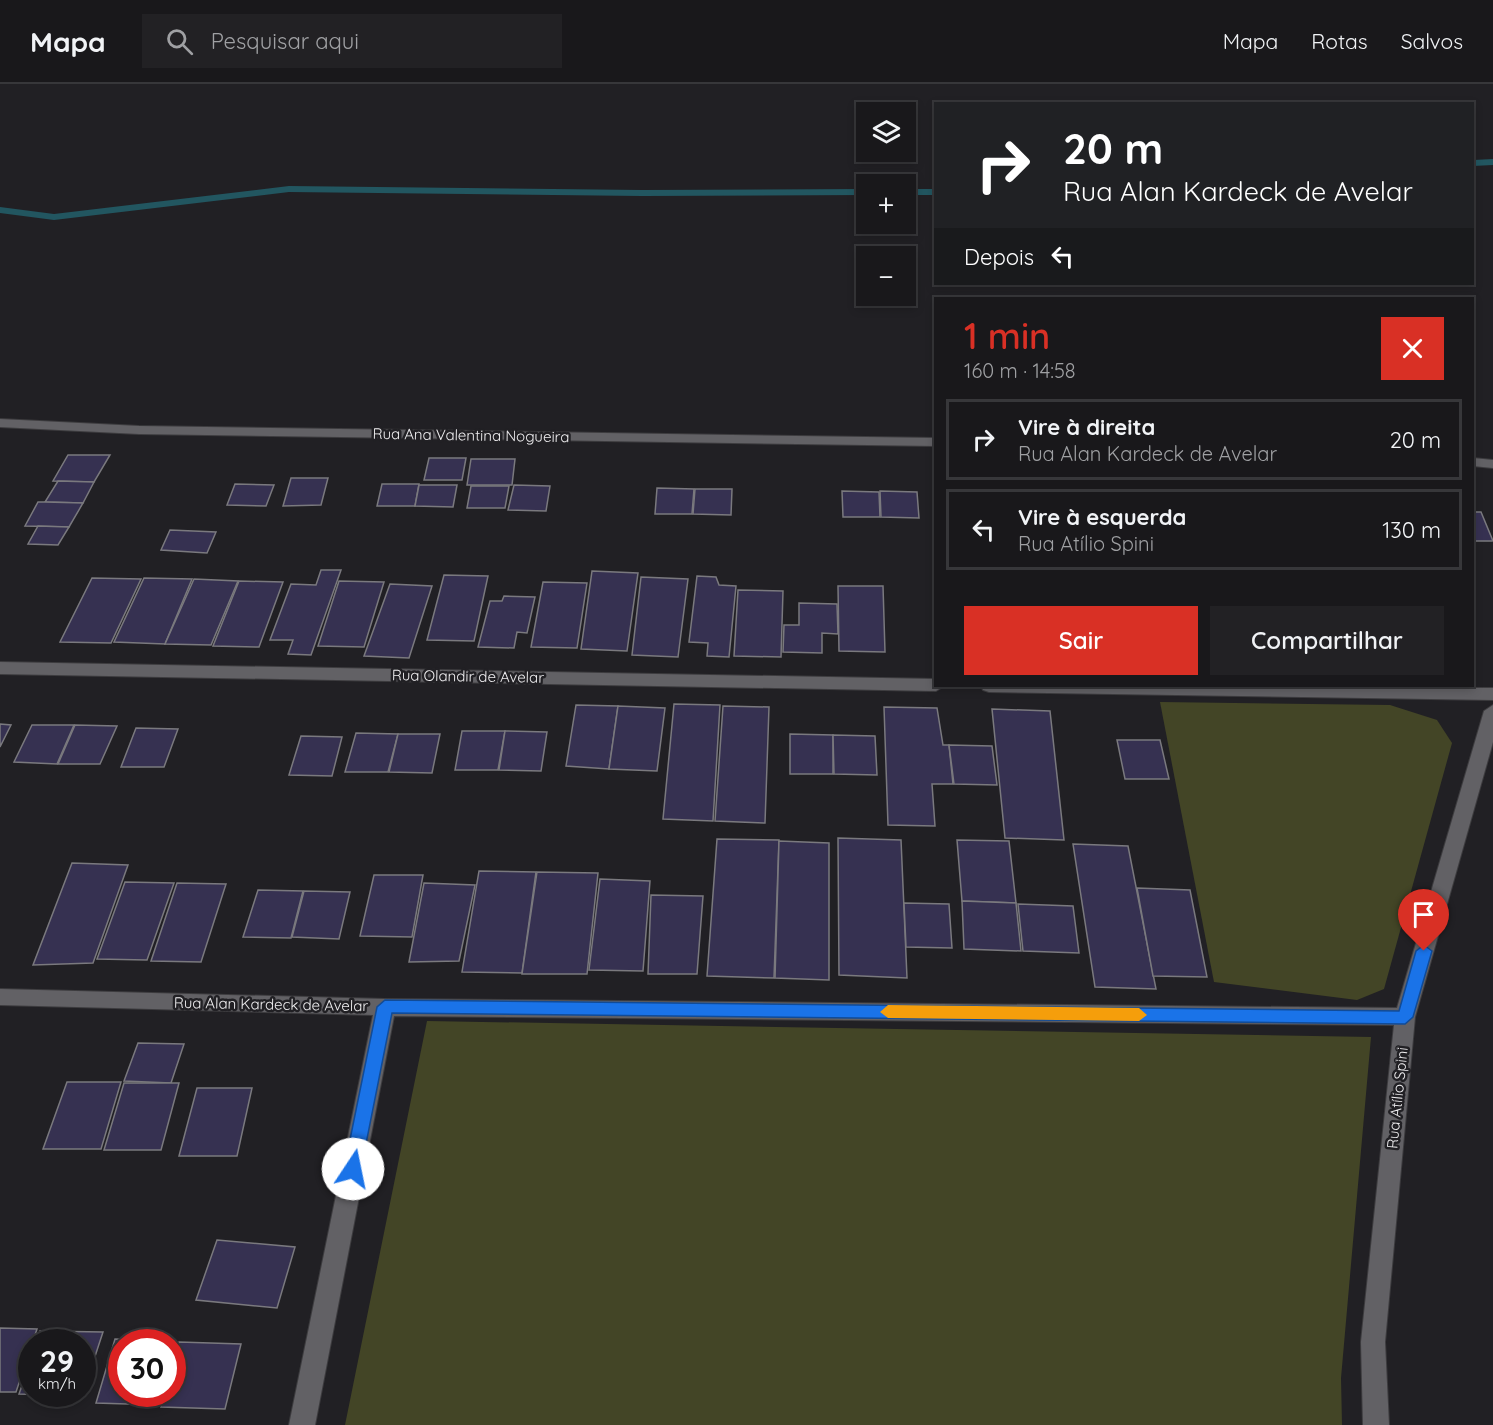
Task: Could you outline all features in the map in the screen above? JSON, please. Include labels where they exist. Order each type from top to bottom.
[{"type":"street","name":"Rua Ana Valentina Nogueira","points":[[2,425],[139,430],[934,442]]},
{"type":"street","points":[[1474,462],[1493,464]]},
{"type":"street","name":"Rua Olandir de Avelar","points":[[0,668],[934,685]]},
{"type":"street","points":[[1052,687],[1493,694]]},
{"type":"street","name":"Rua Atílio Spini","points":[[1376,1425],[1373,1342],[1405,1017],[1493,711]]},
{"type":"street","name":"Rua Alan Kardeck de Avelar","points":[[0,997],[385,1007],[1405,1017]]},
{"type":"street","points":[[302,1425],[385,1007]]},
{"type":"green space","points":[[1160,702],[1390,705],[1437,720],[1452,743],[1384,989],[1357,1000],[1214,982]]},
{"type":"green space","points":[[427,1021],[1371,1037],[1341,1378],[1342,1425],[345,1425]]},
{"type":"building","points":[[68,455],[110,455],[94,482],[53,481]]},
{"type":"building","points":[[429,458],[466,458],[462,480],[424,480]]},
{"type":"building","points":[[471,459],[515,459],[512,485],[467,485]]},
{"type":"building","points":[[291,478],[328,478],[321,505],[283,506]]},
{"type":"building","points":[[58,481],[94,482],[83,503],[45,502]]},
{"type":"building","points":[[235,484],[274,485],[266,506],[227,505]]},
{"type":"building","points":[[382,484],[419,484],[415,506],[377,506]]},
{"type":"building","points":[[419,485],[457,485],[453,507],[415,506]]},
{"type":"building","points":[[514,485],[550,486],[546,511],[508,510]]},
{"type":"building","points":[[471,486],[509,486],[505,508],[467,508]]},
{"type":"building","points":[[657,488],[694,489],[692,514],[655,514]]},
{"type":"building","points":[[695,489],[732,489],[731,515],[693,514]]},
{"type":"building","points":[[842,491],[879,492],[880,517],[843,517]]},
{"type":"building","points":[[880,491],[917,492],[919,518],[881,517]]},
{"type":"building","points":[[38,502],[83,503],[69,527],[25,526]]},
{"type":"building","points":[[1474,512],[1481,512],[1493,541],[1474,541]]},
{"type":"building","points":[[38,526],[69,527],[58,545],[28,544]]},
{"type":"building","points":[[170,530],[216,532],[207,553],[161,550]]},
{"type":"building","points":[[321,570],[341,570],[311,655],[288,654],[293,640],[270,640],[291,584],[316,585]]},
{"type":"building","points":[[592,571],[638,573],[627,651],[581,649]]},
{"type":"building","points":[[444,575],[488,576],[474,641],[427,640]]},
{"type":"building","points":[[697,576],[716,577],[719,585],[736,586],[729,657],[707,656],[708,643],[689,642]]},
{"type":"building","points":[[641,577],[688,579],[678,657],[632,655]]},
{"type":"building","points":[[92,578],[141,579],[111,643],[60,642]]},
{"type":"building","points":[[144,578],[192,579],[165,644],[114,642]]},
{"type":"building","points":[[194,579],[238,581],[211,645],[165,644]]},
{"type":"building","points":[[239,581],[283,582],[259,647],[213,646]]},
{"type":"building","points":[[339,581],[384,582],[364,647],[318,646]]},
{"type":"building","points":[[543,582],[587,583],[577,648],[531,647]]},
{"type":"building","points":[[390,584],[432,586],[409,658],[364,656]]},
{"type":"building","points":[[838,586],[883,586],[885,652],[839,651]]},
{"type":"building","points":[[738,590],[783,591],[781,657],[734,656]]},
{"type":"building","points":[[504,596],[535,597],[527,633],[517,632],[514,648],[478,647],[490,601],[502,601]]},
{"type":"building","points":[[799,603],[837,604],[838,634],[822,633],[822,653],[783,652],[784,625],[799,625]]},
{"type":"building","points":[[674,704],[720,705],[713,821],[663,819]]},
{"type":"building","points":[[576,705],[618,706],[609,769],[566,766]]},
{"type":"building","points":[[618,706],[665,708],[657,771],[609,769]]},
{"type":"building","points":[[723,706],[769,707],[765,823],[715,821]]},
{"type":"building","points":[[884,707],[937,708],[943,745],[949,745],[953,784],[932,784],[935,826],[888,825]]},
{"type":"building","points":[[992,709],[1050,711],[1064,840],[1005,838]]},
{"type":"building","points":[[0,724],[11,725],[0,747]]},
{"type":"building","points":[[32,725],[74,725],[57,764],[14,762]]},
{"type":"building","points":[[75,725],[117,726],[100,764],[58,764]]},
{"type":"building","points":[[136,728],[178,729],[164,767],[121,767]]},
{"type":"building","points":[[462,731],[505,731],[498,770],[455,770]]},
{"type":"building","points":[[505,731],[547,732],[541,771],[499,770]]},
{"type":"building","points":[[356,733],[398,734],[388,772],[345,772]]},
{"type":"building","points":[[398,734],[440,734],[432,773],[389,772]]},
{"type":"building","points":[[790,734],[833,735],[833,774],[790,774]]},
{"type":"building","points":[[833,735],[875,736],[877,775],[834,774]]},
{"type":"building","points":[[301,736],[342,737],[332,776],[289,775]]},
{"type":"building","points":[[1117,740],[1160,740],[1169,779],[1125,779]]},
{"type":"building","points":[[949,745],[992,746],[997,785],[954,784]]},
{"type":"building","points":[[838,838],[901,840],[907,978],[839,975]]},
{"type":"building","points":[[717,839],[779,840],[774,978],[707,976]]},
{"type":"building","points":[[957,840],[1009,841],[1016,903],[962,901]]},
{"type":"building","points":[[779,841],[829,843],[829,980],[775,978]]},
{"type":"building","points":[[1073,844],[1128,846],[1156,989],[1095,987]]},
{"type":"building","points":[[72,863],[128,865],[93,963],[33,965]]},
{"type":"building","points":[[479,871],[536,872],[522,973],[462,972]]},
{"type":"building","points":[[537,872],[598,873],[587,974],[522,974]]},
{"type":"building","points":[[374,875],[423,875],[412,937],[360,936]]},
{"type":"building","points":[[600,879],[650,881],[643,971],[589,970]]},
{"type":"building","points":[[125,882],[174,883],[147,960],[97,959]]},
{"type":"building","points":[[177,883],[226,884],[201,962],[151,961]]},
{"type":"building","points":[[424,883],[475,885],[459,961],[409,962]]},
{"type":"building","points":[[1137,888],[1190,890],[1207,977],[1153,976]]},
{"type":"building","points":[[258,890],[303,891],[291,938],[243,937]]},
{"type":"building","points":[[304,891],[350,892],[339,939],[292,937]]},
{"type":"building","points":[[651,895],[703,896],[697,974],[648,974]]},
{"type":"building","points":[[962,901],[1016,903],[1021,951],[964,949]]},
{"type":"building","points":[[904,903],[949,904],[952,948],[906,947]]},
{"type":"building","points":[[1018,904],[1073,906],[1079,953],[1023,951]]},
{"type":"building","points":[[138,1043],[184,1044],[171,1083],[124,1081]]},
{"type":"building","points":[[67,1082],[121,1082],[101,1149],[43,1149]]},
{"type":"building","points":[[124,1083],[179,1083],[161,1150],[104,1150]]},
{"type":"building","points":[[197,1088],[252,1088],[237,1156],[179,1156]]},
{"type":"building","points":[[217,1240],[295,1247],[277,1308],[196,1300]]},
{"type":"building","points":[[0,1328],[37,1329],[18,1329],[18,1386],[16,1392],[0,1392]]},
{"type":"building","points":[[96,1332],[103,1332],[96,1353]]},
{"type":"building","points":[[186,1342],[241,1344],[225,1409],[161,1407],[186,1407]]},
{"type":"building","points":[[108,1363],[108,1403],[96,1403]]},
{"type":"waterway","points":[[1474,163],[1493,162]]},
{"type":"waterway","points":[[0,210],[54,217],[289,189],[642,193],[856,192]]},
{"type":"waterway","points":[[916,192],[934,192]]},
{"type":"slow traffic","points":[[888,1012],[1139,1015]]},
{"type":"route","points":[[353,1169],[385,1007],[1405,1017],[1424,951]]}]
